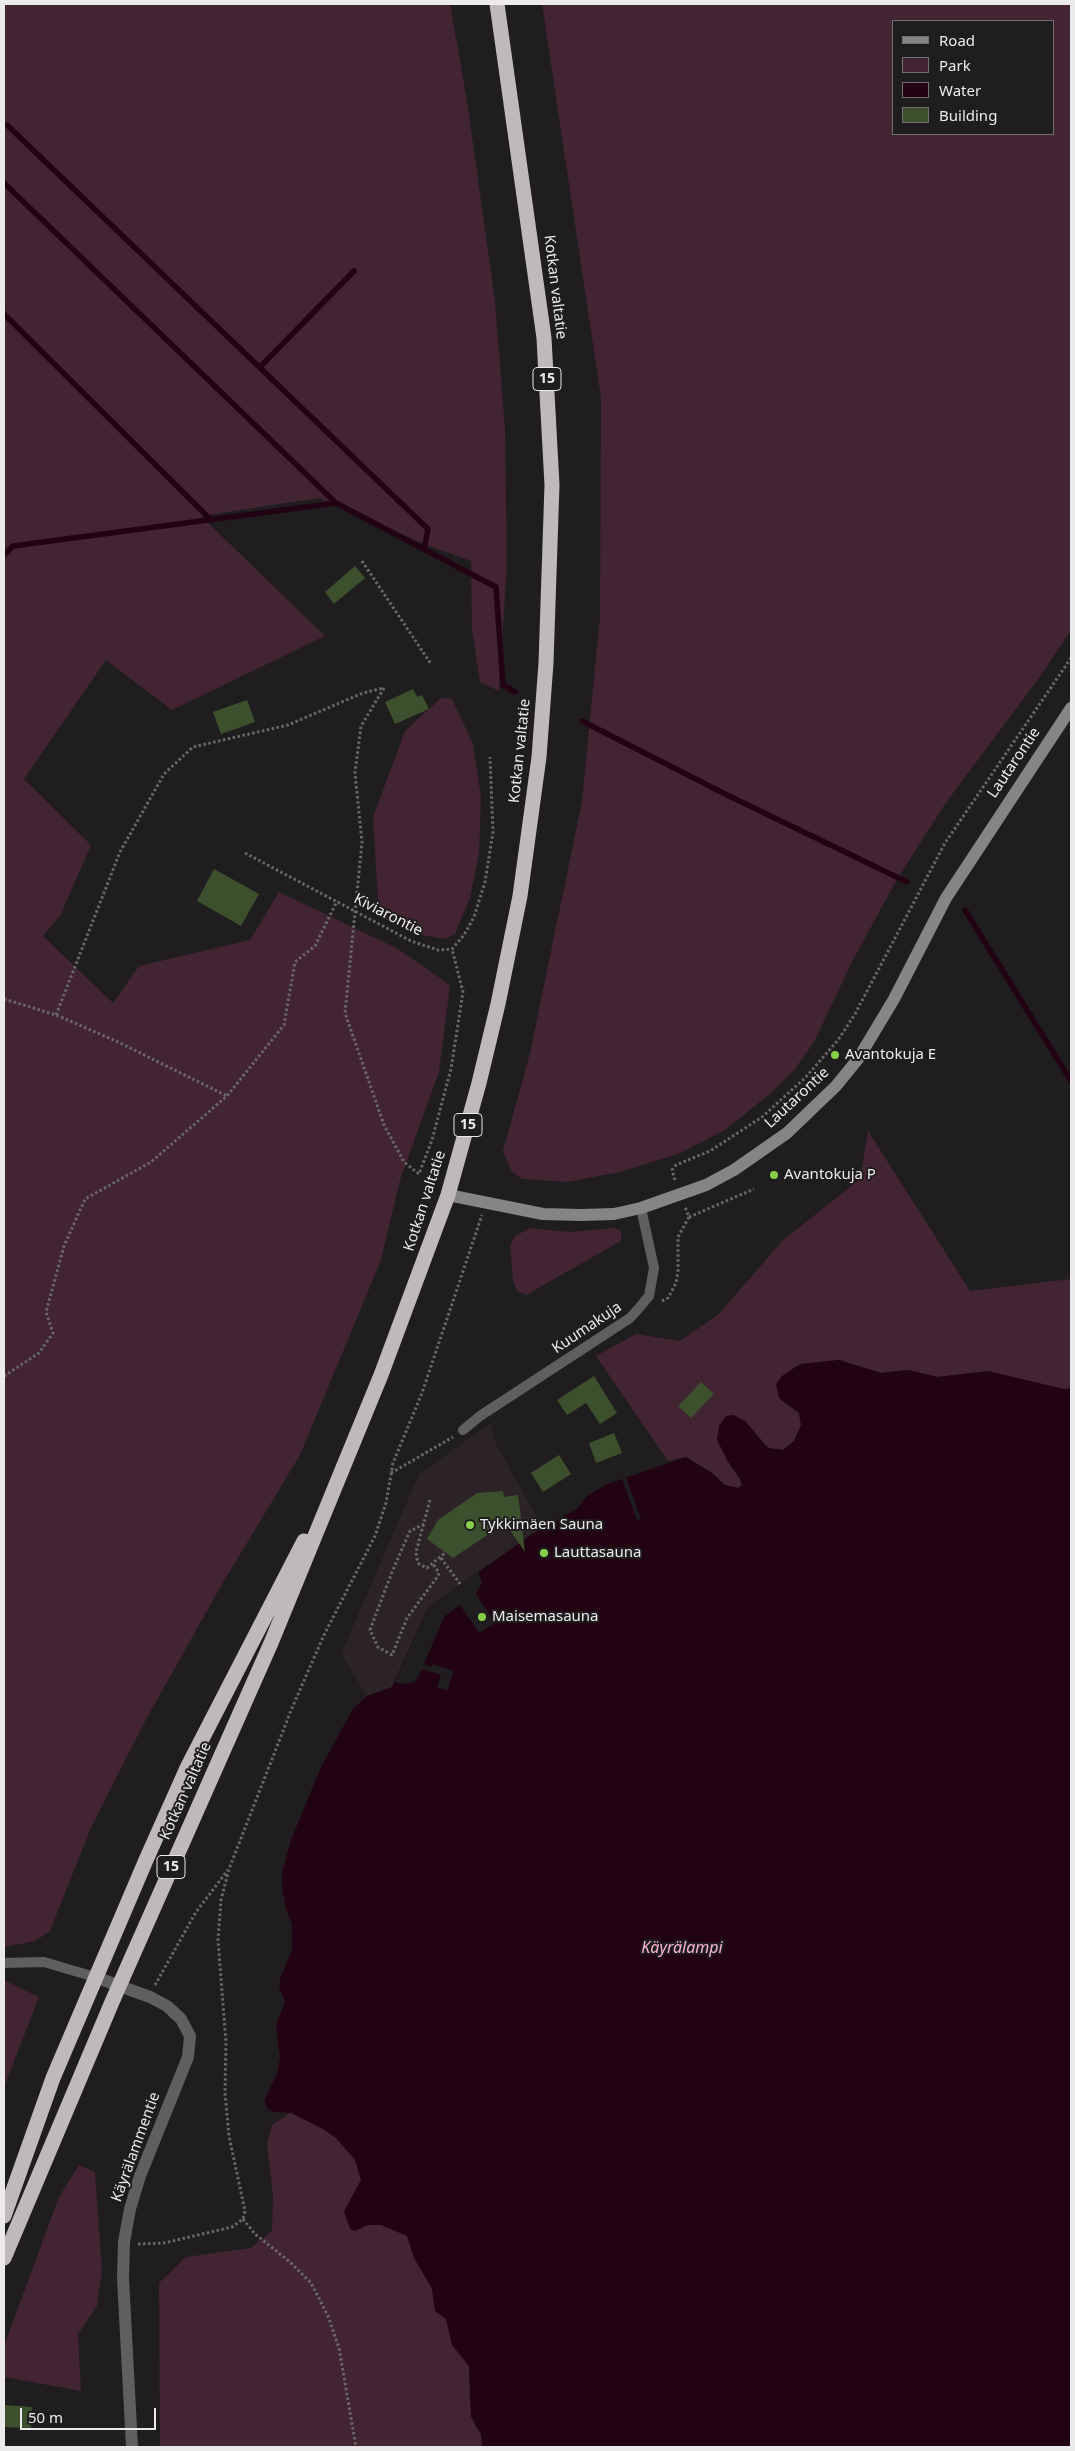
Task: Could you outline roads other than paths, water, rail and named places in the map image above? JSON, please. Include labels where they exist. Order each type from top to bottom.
[{"type":"highway","name":"Kotkan valtatie","points":[[4,2258],[119,1986],[271,1643],[340,1476],[409,1304],[448,1195],[480,1083],[520,896],[539,757],[546,663],[552,485],[544,338],[496,4]]},
{"type":"highway","name":"Kotkan valtatie","points":[[4,2216],[53,2078],[95,1977],[187,1768],[248,1647],[340,1476]]},
{"type":"street","name":"Lautarontie","points":[[448,1195],[543,1214],[614,1214],[641,1208],[706,1185],[734,1170],[787,1133],[836,1086],[876,1032],[946,898],[1071,708]]},
{"type":"street","name":"Käyrälammentie","points":[[95,1977],[150,1997],[167,2006],[186,2026],[190,2046],[188,2057],[140,2176],[130,2209],[124,2242],[123,2278],[132,2447]]},
{"type":"lane","name":"Kuumakuja","points":[[463,1430],[480,1416],[630,1318],[649,1296],[654,1268],[641,1208]]},
{"type":"lane","points":[[4,1962],[44,1962],[95,1977]]},
{"type":"water","name":"Käyrälampi","points":[[839,1360],[881,1373],[908,1370],[938,1377],[988,1371],[1064,1389],[1071,1388],[1071,2447],[482,2447],[481,2433],[471,2417],[469,2366],[452,2345],[446,2319],[435,2311],[432,2289],[414,2258],[407,2236],[381,2225],[368,2225],[355,2231],[350,2229],[344,2211],[361,2180],[355,2160],[336,2138],[323,2129],[291,2113],[273,2112],[267,2108],[264,2101],[277,2073],[280,2058],[276,2025],[285,2002],[279,1987],[280,1979],[292,1950],[292,1924],[286,1910],[282,1887],[282,1872],[291,1840],[321,1767],[353,1709],[367,1696],[392,1687],[428,1608],[532,1534],[577,1509],[586,1497],[605,1485],[686,1457],[712,1473],[725,1485],[738,1488],[742,1485],[740,1479],[727,1460],[717,1440],[719,1426],[726,1416],[734,1415],[745,1421],[768,1448],[783,1450],[794,1441],[801,1425],[799,1413],[779,1398],[776,1384],[782,1376],[801,1364]]},
{"type":"waterway","points":[[7,125],[428,529],[424,549]]},
{"type":"waterway","points":[[4,183],[336,503],[496,587],[503,685],[515,692]]},
{"type":"waterway","points":[[260,367],[354,271]]},
{"type":"waterway","points":[[4,314],[210,519]]},
{"type":"waterway","points":[[4,555],[13,546],[336,503]]},
{"type":"waterway","points":[[582,721],[727,795],[907,882]]},
{"type":"waterway","points":[[965,910],[1071,1081]]},
{"type":"place","name":"Avantokuja E","points":[[835,1055]]},
{"type":"place","name":"Avantokuja P","points":[[774,1175]]},
{"type":"place","name":"Tykkimäen Sauna","points":[[470,1525]]},
{"type":"place","name":"Lauttasauna","points":[[544,1553]]},
{"type":"place","name":"Maisemasauna","points":[[482,1617]]}]
